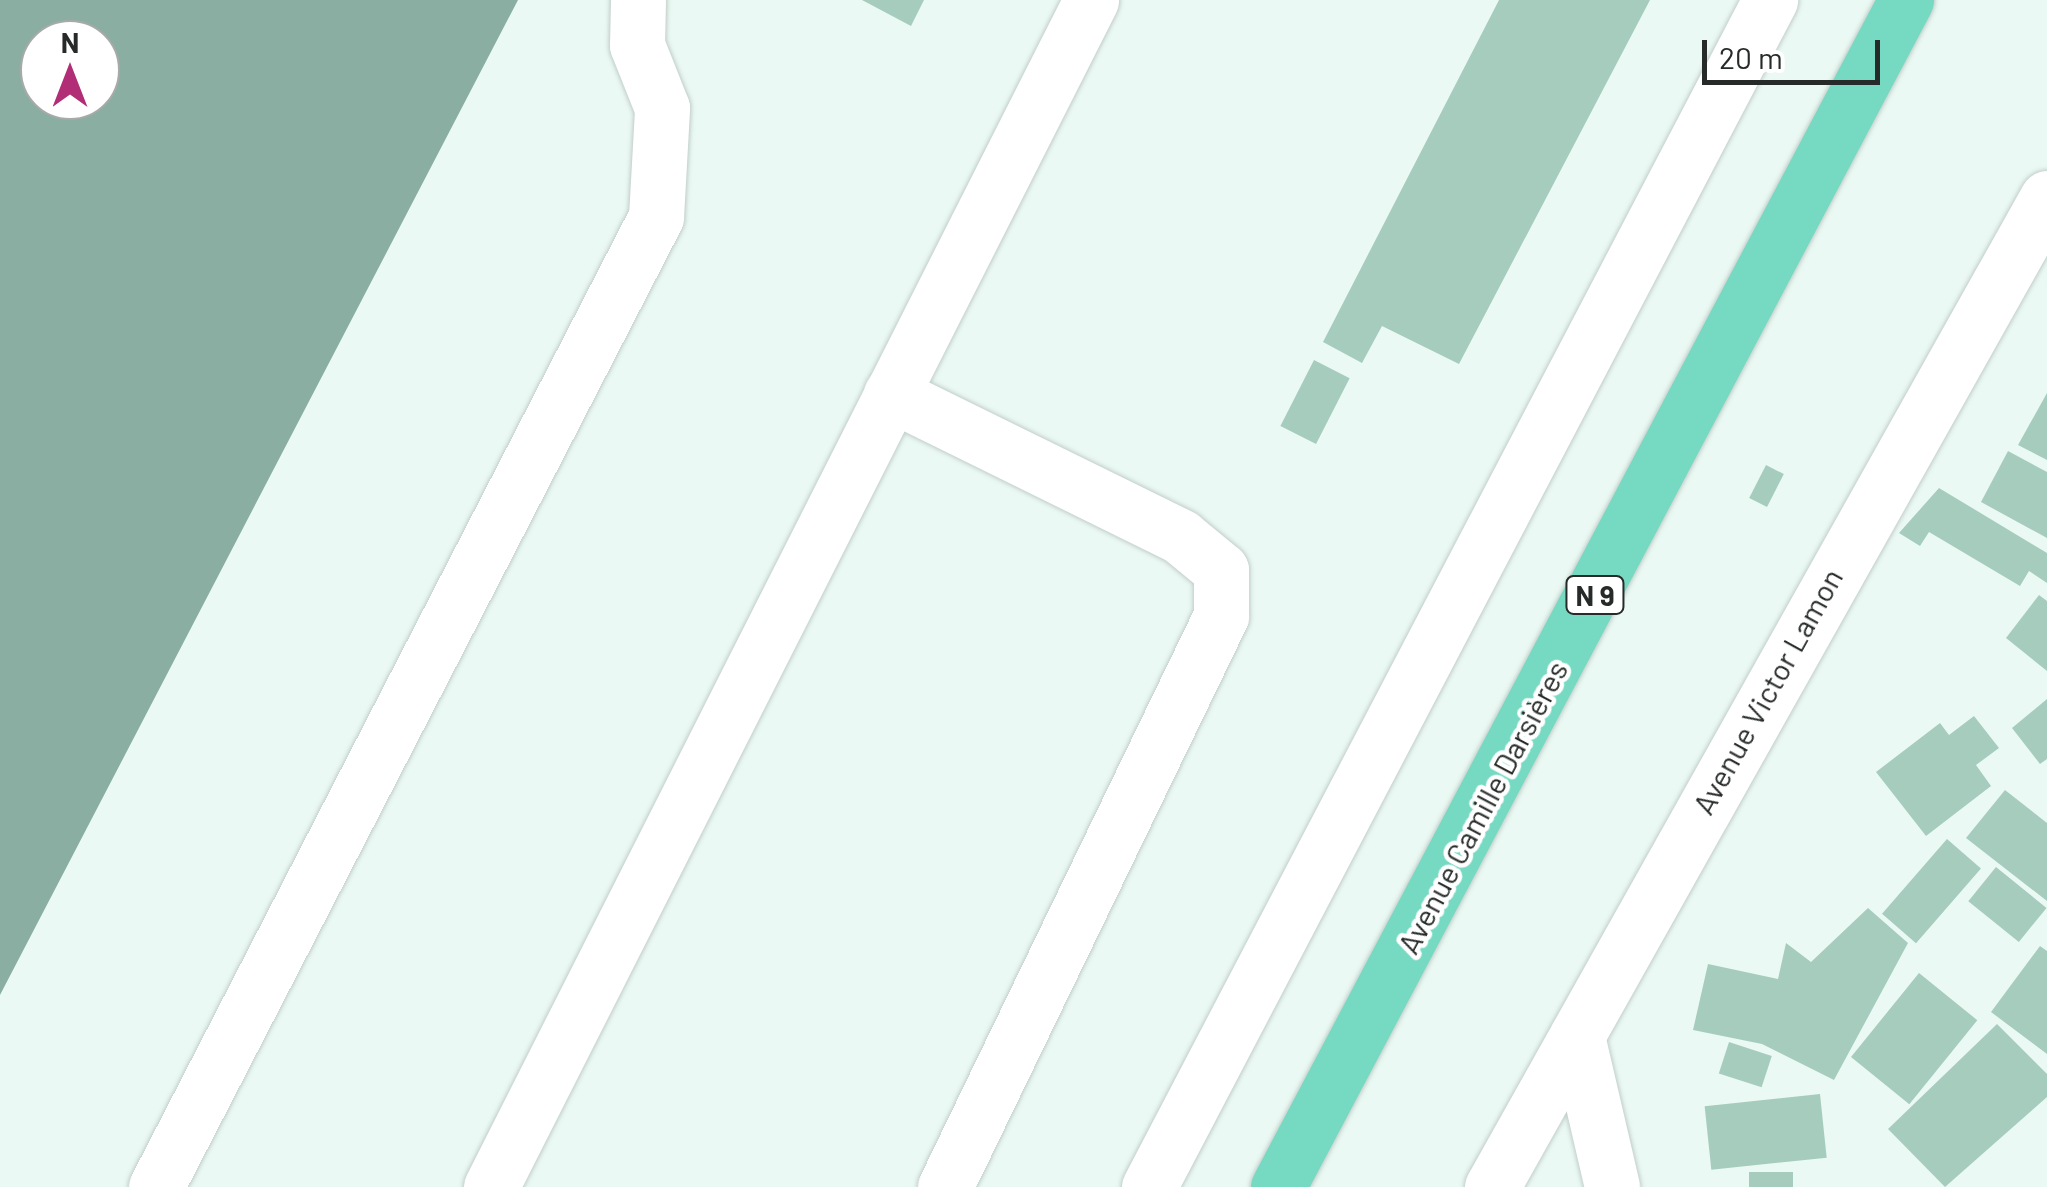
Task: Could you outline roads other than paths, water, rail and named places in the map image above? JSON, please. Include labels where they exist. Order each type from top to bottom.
[{"type":"main road","name":"Avenue Camille Darsières","points":[[1278,1187],[1906,0]]},
{"type":"main road","name":"Avenue Camille Darsières","points":[[1314,1187],[1936,0]]},
{"type":"street","points":[[156,1187],[656,218],[662,108],[637,45],[638,0]]},
{"type":"street","points":[[492,1187],[1091,0]]},
{"type":"street","points":[[1148,1187],[1770,0]]},
{"type":"street","name":"Avenue Victor Lamon","points":[[1515,1173],[1576,1036],[2047,198]]},
{"type":"street","points":[[891,394],[1181,537],[1221,570],[1221,616],[946,1187]]},
{"type":"street","points":[[1576,1036],[1612,1187]]}]
